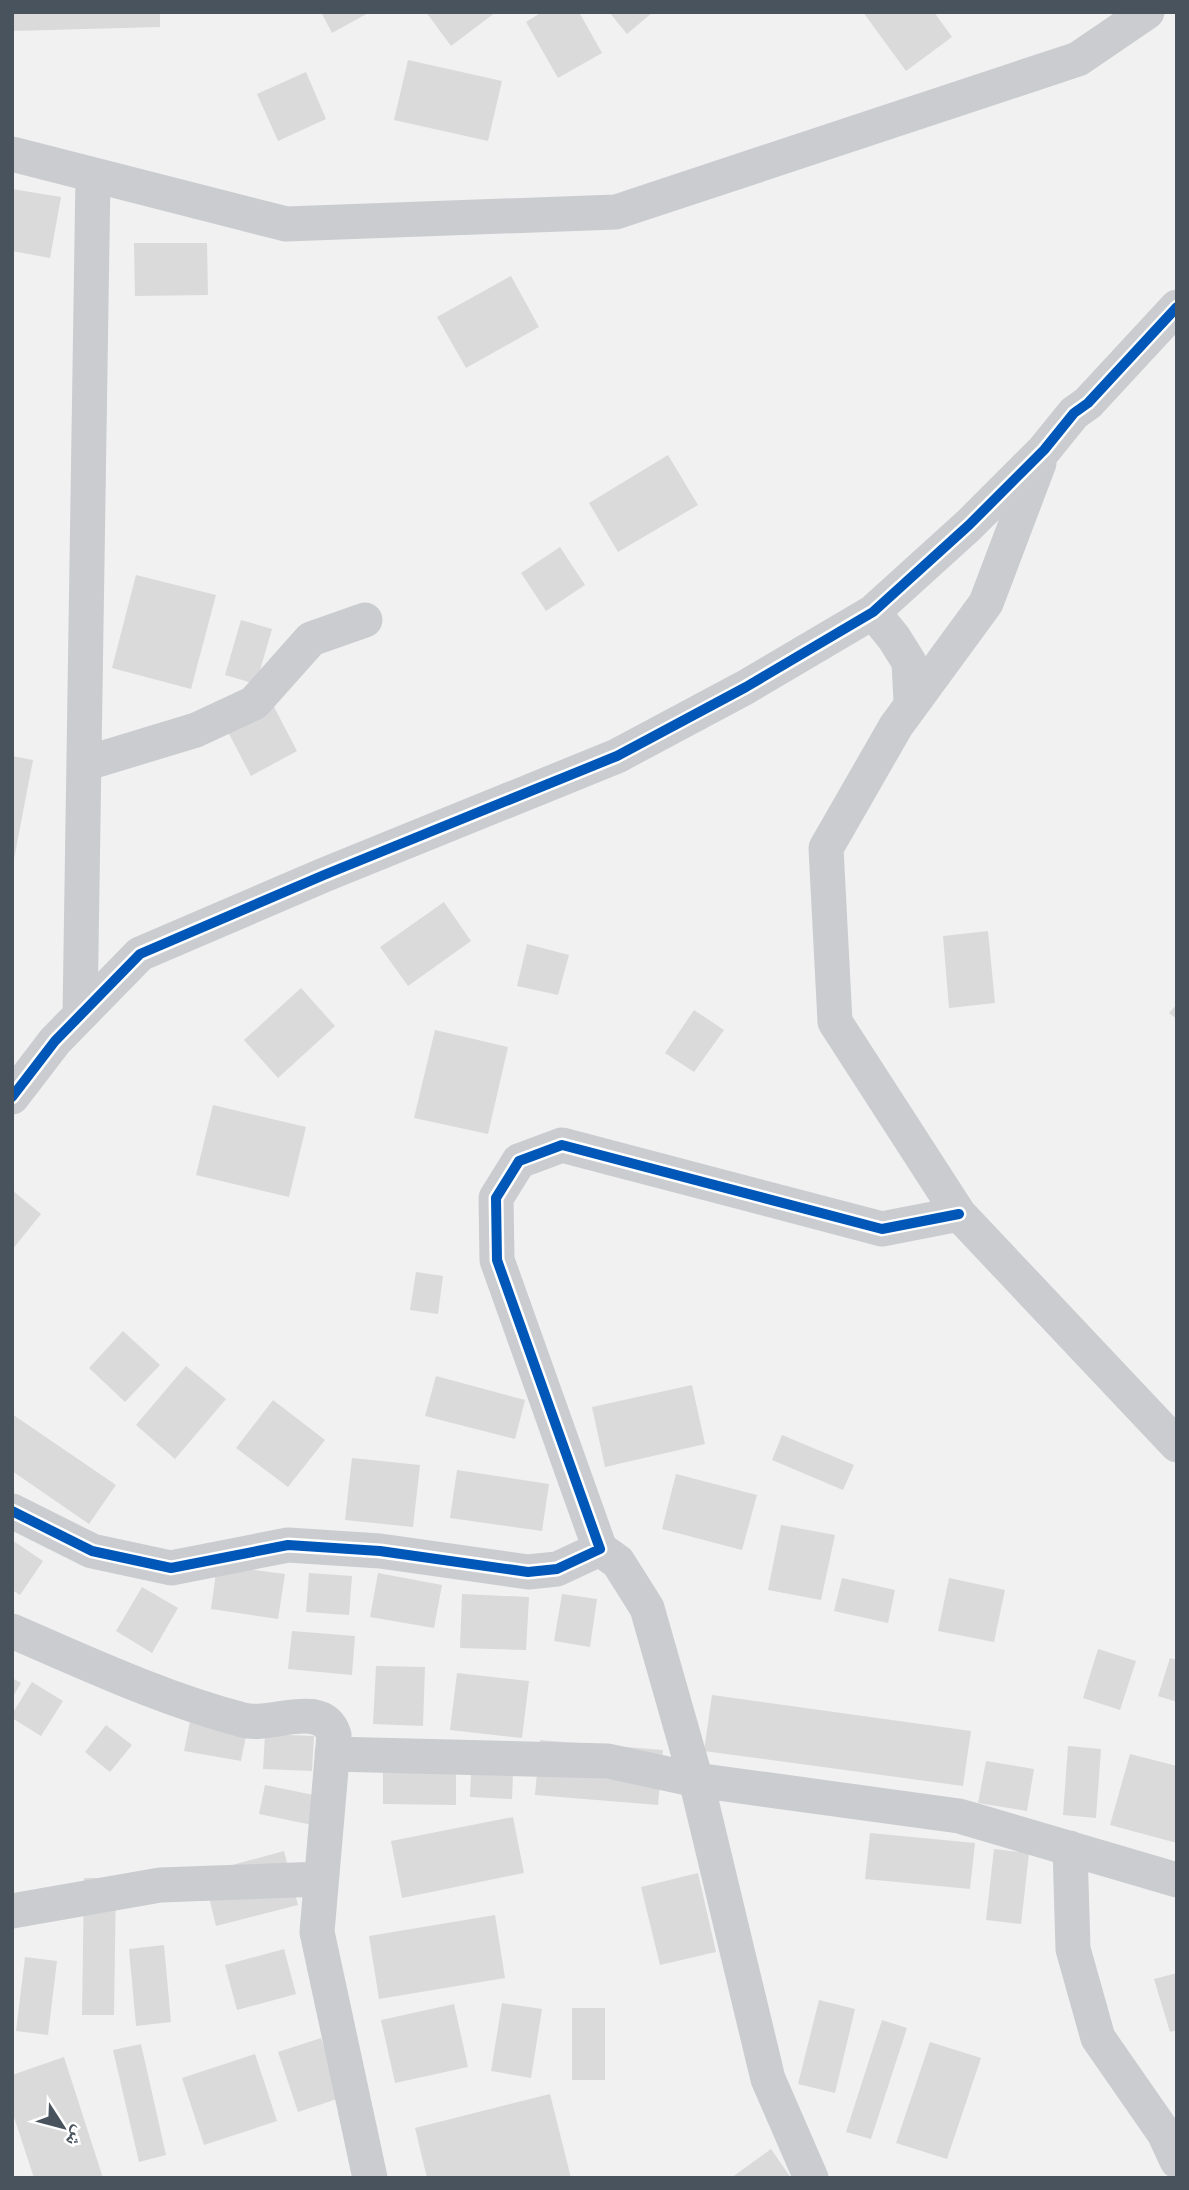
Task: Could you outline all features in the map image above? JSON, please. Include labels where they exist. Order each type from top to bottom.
[{"type":"street","points":[[12,154],[286,224],[616,212],[1078,59],[1147,12]]},
{"type":"street","points":[[80,1015],[93,175]]},
{"type":"street","points":[[12,1097],[55,1041],[140,954],[617,755],[746,687],[873,612],[970,525],[1177,307]]},
{"type":"street","points":[[1044,450],[986,603],[895,726],[826,848],[835,1022],[959,1214],[1175,1441]]},
{"type":"street","points":[[873,612],[909,662],[911,702]]},
{"type":"street","points":[[84,764],[196,730],[254,703],[311,639],[365,620]]},
{"type":"street","points":[[811,2178],[768,2079],[696,1780],[647,1608],[618,1562],[600,1549],[497,1260],[496,1198],[519,1161],[562,1145],[883,1229],[959,1214]]},
{"type":"street","points":[[12,1511],[92,1551],[172,1568],[288,1545],[380,1551],[528,1572],[557,1569],[600,1549]]},
{"type":"street","points":[[12,1630],[132,1684],[246,1722],[319,1716],[330,1724],[334,1735],[317,1932],[370,2178]]},
{"type":"street","points":[[332,1754],[608,1761],[696,1780],[959,1816],[1177,1880]]},
{"type":"street","points":[[1069,1848],[1073,1949],[1098,2038],[1164,2133],[1177,2161]]},
{"type":"street","points":[[12,1911],[160,1885],[321,1879]]},
{"type":"building","points":[[12,12],[160,12],[160,27],[12,31]]},
{"type":"building","points":[[321,12],[370,12],[332,33]]},
{"type":"building","points":[[426,12],[496,12],[451,46]]},
{"type":"building","points":[[542,12],[579,12],[602,53],[558,78],[526,22]]},
{"type":"building","points":[[609,12],[653,12],[627,34]]},
{"type":"building","points":[[863,12],[934,12],[952,37],[906,71]]},
{"type":"building","points":[[408,60],[502,81],[488,141],[394,120]]},
{"type":"building","points":[[306,72],[326,119],[278,141],[257,94]]},
{"type":"building","points":[[12,189],[61,197],[50,258],[12,251]]},
{"type":"building","points":[[134,243],[207,243],[208,295],[135,296]]},
{"type":"building","points":[[511,276],[539,327],[466,368],[437,317]]},
{"type":"building","points":[[668,455],[698,505],[618,552],[589,503]]},
{"type":"building","points":[[560,547],[585,585],[546,611],[521,573]]},
{"type":"building","points":[[136,575],[216,595],[191,689],[112,668]]},
{"type":"building","points":[[241,620],[272,629],[256,684],[225,675]]},
{"type":"building","points":[[273,705],[297,751],[251,776],[227,730]]},
{"type":"building","points":[[12,756],[33,760],[14,859],[12,859]]},
{"type":"building","points":[[444,902],[471,941],[408,986],[380,947]]},
{"type":"building","points":[[988,931],[995,1003],[949,1008],[943,936]]},
{"type":"building","points":[[527,944],[569,955],[558,995],[517,986]]},
{"type":"building","points":[[301,988],[335,1026],[278,1078],[244,1040]]},
{"type":"building","points":[[1177,1004],[1177,1019],[1169,1013]]},
{"type":"building","points":[[694,1010],[724,1030],[694,1072],[665,1053]]},
{"type":"building","points":[[435,1030],[508,1047],[488,1134],[414,1118]]},
{"type":"building","points":[[213,1105],[306,1127],[289,1197],[196,1175]]},
{"type":"building","points":[[12,1190],[41,1214],[12,1250]]},
{"type":"building","points":[[416,1272],[443,1276],[438,1314],[410,1310]]},
{"type":"building","points":[[123,1331],[160,1365],[125,1402],[89,1368]]},
{"type":"building","points":[[186,1366],[226,1399],[175,1459],[136,1425]]},
{"type":"building","points":[[436,1376],[525,1400],[515,1439],[425,1416]]},
{"type":"building","points":[[692,1385],[705,1444],[605,1467],[592,1407]]},
{"type":"building","points":[[273,1400],[325,1440],[288,1487],[236,1448]]},
{"type":"building","points":[[12,1414],[116,1485],[89,1524],[12,1471]]},
{"type":"building","points":[[782,1435],[854,1465],[843,1490],[772,1460]]},
{"type":"building","points":[[352,1458],[420,1465],[413,1527],[345,1520]]},
{"type":"building","points":[[457,1470],[549,1484],[542,1531],[450,1518]]},
{"type":"building","points":[[676,1474],[757,1495],[742,1550],[662,1529]]},
{"type":"building","points":[[781,1525],[835,1535],[821,1600],[768,1590]]},
{"type":"building","points":[[12,1540],[43,1561],[20,1595],[12,1590]]},
{"type":"building","points":[[217,1565],[285,1574],[278,1619],[211,1609]]},
{"type":"building","points":[[309,1573],[352,1576],[349,1615],[306,1612]]},
{"type":"building","points":[[378,1573],[442,1585],[434,1628],[370,1617]]},
{"type":"building","points":[[842,1578],[895,1590],[888,1623],[834,1611]]},
{"type":"building","points":[[949,1578],[1005,1590],[994,1642],[938,1631]]},
{"type":"building","points":[[142,1587],[178,1608],[152,1653],[116,1631]]},
{"type":"building","points":[[462,1594],[529,1597],[526,1650],[460,1648]]},
{"type":"building","points":[[562,1594],[597,1599],[590,1647],[554,1641]]},
{"type":"building","points":[[292,1631],[355,1636],[352,1675],[288,1669]]},
{"type":"building","points":[[1098,1649],[1136,1661],[1120,1710],[1083,1698]]},
{"type":"building","points":[[1170,1658],[1177,1660],[1177,1702],[1158,1696]]},
{"type":"building","points":[[376,1666],[425,1667],[423,1726],[373,1724]]},
{"type":"building","points":[[457,1673],[529,1681],[522,1738],[450,1730]]},
{"type":"building","points":[[12,1678],[21,1683],[12,1698]]},
{"type":"building","points":[[32,1682],[63,1701],[41,1736],[12,1718]]},
{"type":"building","points":[[712,1695],[971,1731],[963,1786],[704,1751]]},
{"type":"building","points":[[192,1711],[249,1721],[241,1761],[184,1751]]},
{"type":"building","points":[[106,1725],[132,1745],[110,1772],[85,1752]]},
{"type":"building","points":[[265,1734],[314,1736],[312,1771],[263,1769]]},
{"type":"building","points":[[540,1740],[663,1750],[658,1805],[535,1795]]},
{"type":"building","points":[[383,1746],[456,1746],[456,1805],[383,1804]]},
{"type":"building","points":[[1068,1746],[1101,1749],[1096,1818],[1063,1815]]},
{"type":"building","points":[[472,1748],[514,1749],[512,1799],[470,1797]]},
{"type":"building","points":[[1130,1754],[1177,1766],[1177,1843],[1110,1825]]},
{"type":"building","points":[[986,1761],[1034,1769],[1027,1811],[978,1803]]},
{"type":"building","points":[[265,1785],[323,1797],[317,1826],[259,1814]]},
{"type":"building","points":[[513,1817],[524,1873],[402,1898],[391,1841]]},
{"type":"building","points":[[870,1833],[975,1843],[970,1889],[865,1879]]},
{"type":"building","points":[[994,1849],[1029,1853],[1021,1924],[986,1920]]},
{"type":"building","points":[[284,1851],[298,1905],[216,1926],[203,1873]]},
{"type":"building","points":[[698,1873],[716,1952],[660,1965],[641,1887]]},
{"type":"building","points":[[84,1878],[116,1878],[114,2015],[82,2015]]},
{"type":"building","points":[[495,1915],[505,1978],[379,1999],[369,1936]]},
{"type":"building","points":[[164,1945],[171,2022],[136,2026],[129,1949]]},
{"type":"building","points":[[284,1949],[296,1994],[237,2010],[225,1965]]},
{"type":"building","points":[[25,1957],[57,1961],[48,2035],[16,2031]]},
{"type":"building","points":[[1177,1973],[1177,2030],[1170,2032],[1154,1979]]},
{"type":"building","points":[[819,2000],[855,2009],[835,2093],[798,2084]]},
{"type":"building","points":[[502,2003],[542,2009],[531,2078],[491,2071]]},
{"type":"building","points":[[454,2004],[468,2067],[395,2083],[381,2020]]},
{"type":"building","points":[[572,2008],[605,2008],[605,2080],[572,2080]]},
{"type":"building","points":[[882,2020],[907,2028],[871,2139],[846,2132]]},
{"type":"building","points":[[321,2038],[340,2098],[298,2112],[278,2052]]},
{"type":"building","points":[[930,2042],[981,2058],[947,2159],[896,2143]]},
{"type":"building","points":[[141,2044],[166,2155],[139,2162],[113,2050]]},
{"type":"building","points":[[255,2054],[277,2121],[204,2145],[182,2078]]},
{"type":"building","points":[[64,2057],[103,2178],[34,2178],[12,2111],[12,2075]]},
{"type":"building","points":[[550,2094],[571,2178],[427,2178],[415,2128]]},
{"type":"building","points":[[771,2149],[791,2178],[731,2178]]},
{"type":"cycle path","points":[[12,1097],[55,1041],[140,954],[324,875],[617,756],[746,687],[873,612],[969,525],[1044,450],[1074,413],[1088,403],[1177,307]]},
{"type":"cycle path","points":[[12,1511],[92,1551],[171,1568],[288,1545],[380,1551],[528,1572],[557,1569],[600,1549],[497,1260],[496,1198],[519,1161],[562,1145],[882,1229],[959,1214]]}]
